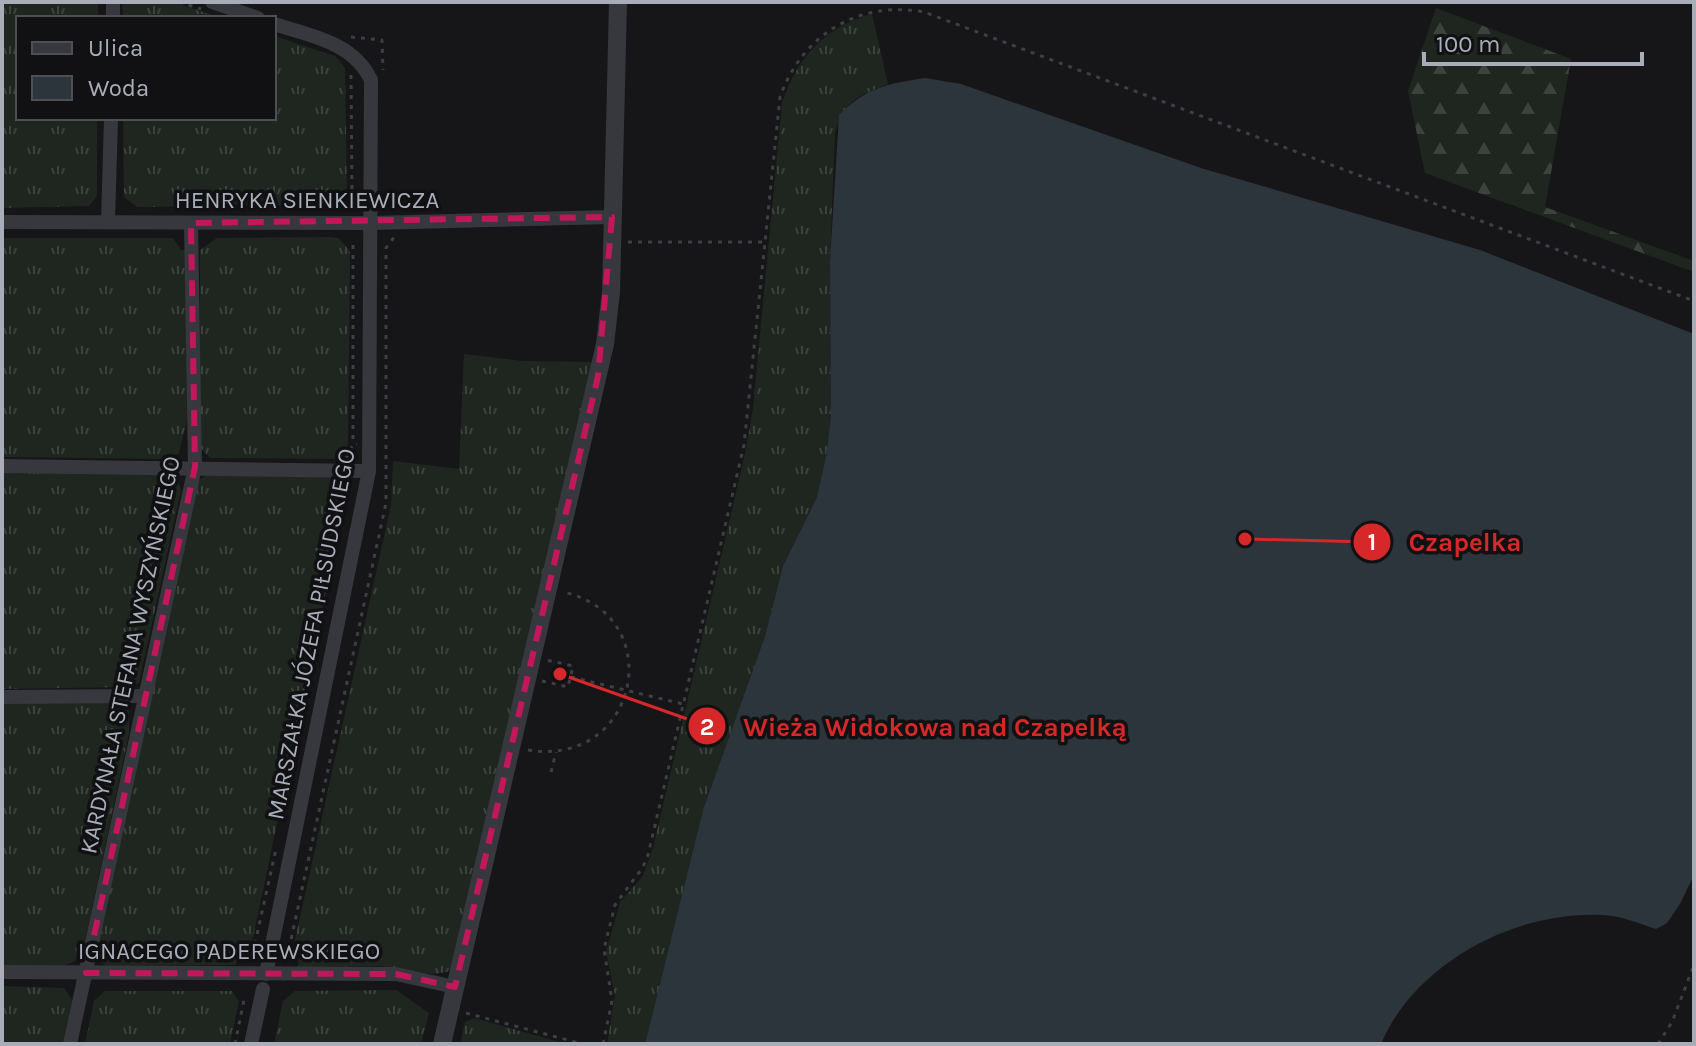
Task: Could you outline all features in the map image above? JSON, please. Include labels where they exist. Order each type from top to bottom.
[{"type":"street","points":[[212,2],[252,16]]},
{"type":"street","points":[[442,1044],[605,344],[618,2]]},
{"type":"street","points":[[276,25],[346,49],[357,65]]},
{"type":"street","name":"MARSZAŁKA JÓZEFA PIŁSUDSKIEGO","points":[[266,974],[369,471],[371,80],[357,65]]},
{"type":"street","points":[[108,221],[111,120]]},
{"type":"street","name":"HENRYKA SIENKIEWICZA","points":[[2,222],[372,223],[612,217]]},
{"type":"street","name":"KARDYNAŁA STEFANA WYSZYŃSKIEGO","points":[[70,1044],[195,467],[191,223]]},
{"type":"street","points":[[2,466],[369,471]]},
{"type":"street","points":[[2,697],[145,696]]},
{"type":"street","name":"IGNACEGO PADEREWSKIEGO","points":[[2,972],[396,974],[455,987]]},
{"type":"street","points":[[251,1044],[263,989]]},
{"type":"path","points":[[603,1044],[612,1001],[604,949],[615,905],[643,867],[648,855],[744,445],[777,112],[793,67],[812,42],[837,23],[879,9],[910,9],[1694,301]]},
{"type":"path","points":[[352,199],[357,65]]},
{"type":"path","points":[[628,242],[765,242]]},
{"type":"path","points":[[353,245],[353,444]]},
{"type":"path","points":[[526,749],[556,752],[577,747],[598,735],[615,718],[627,691],[629,661],[617,628],[591,603],[563,592]]},
{"type":"path","points":[[542,681],[568,687],[571,677],[573,666],[546,660]]},
{"type":"path","points":[[571,677],[683,704]]},
{"type":"path","points":[[551,772],[556,752]]},
{"type":"path","points":[[1658,1044],[1672,1022],[1694,965]]},
{"type":"path","points":[[235,1044],[245,995],[237,985]]},
{"type":"path","points":[[464,1012],[583,1044]]},
{"type":"highlighted area","points":[[612,217],[598,376],[455,987],[396,974],[86,973],[195,467],[191,223]]},
{"type":"green space","points":[[2,2],[98,2],[98,16],[16,16],[16,120],[97,120],[97,196],[89,206],[2,208]]},
{"type":"green space","points":[[122,2],[173,2],[215,16],[123,16]]},
{"type":"green space","points":[[1436,8],[1571,59],[1545,207],[1694,261],[1694,272],[1425,173],[1408,91]]},
{"type":"green space","points":[[872,14],[888,84],[853,101],[842,114],[835,134],[830,261],[831,417],[817,497],[783,566],[765,636],[703,810],[645,1044],[607,1044],[615,996],[606,952],[620,902],[643,876],[653,848],[745,454],[753,408],[782,103],[796,72],[815,46],[840,27]]},
{"type":"green space","points":[[276,37],[335,56],[345,68],[347,194],[338,205],[137,207],[124,197],[123,120],[276,120]]},
{"type":"green space","points":[[2,238],[173,238],[181,250],[186,250],[187,420],[179,453],[170,459],[2,457]]},
{"type":"green space","points":[[217,238],[338,238],[350,251],[348,444],[341,459],[210,458],[200,447],[200,250]]},
{"type":"green space","points":[[464,354],[522,361],[595,362],[454,966],[447,972],[433,974],[380,966],[298,967],[299,959],[293,949],[391,505],[393,461],[459,469]]},
{"type":"green space","points":[[2,472],[162,473],[178,481],[181,490],[139,683],[127,687],[2,689]]},
{"type":"green space","points":[[207,475],[341,476],[347,491],[251,947],[238,957],[236,965],[106,966],[99,960],[96,949],[196,482]]},
{"type":"green space","points":[[2,703],[119,703],[129,710],[129,734],[82,954],[66,965],[34,968],[2,966]]},
{"type":"green space","points":[[2,986],[64,988],[72,1000],[63,1044],[2,1044]]},
{"type":"green space","points":[[396,990],[429,1013],[421,1044],[274,1044],[283,1001],[295,991]]},
{"type":"green space","points":[[105,991],[232,991],[239,1001],[230,1044],[85,1044],[94,1001]]},
{"type":"green space","points":[[474,1018],[566,1044],[460,1044],[465,1022]]},
{"type":"water","points":[[925,78],[961,84],[1201,168],[1480,250],[1694,334],[1694,875],[1667,923],[1656,929],[1610,916],[1570,916],[1503,932],[1443,966],[1418,989],[1397,1015],[1381,1044],[645,1044],[703,810],[765,636],[783,566],[817,497],[826,456],[831,417],[830,261],[839,115],[859,98],[878,88]]},
{"type":"place","name":"Czapelka","points":[[1245,539]]},
{"type":"place","name":"Wieża Widokowa nad Czapelką","points":[[560,674]]}]
